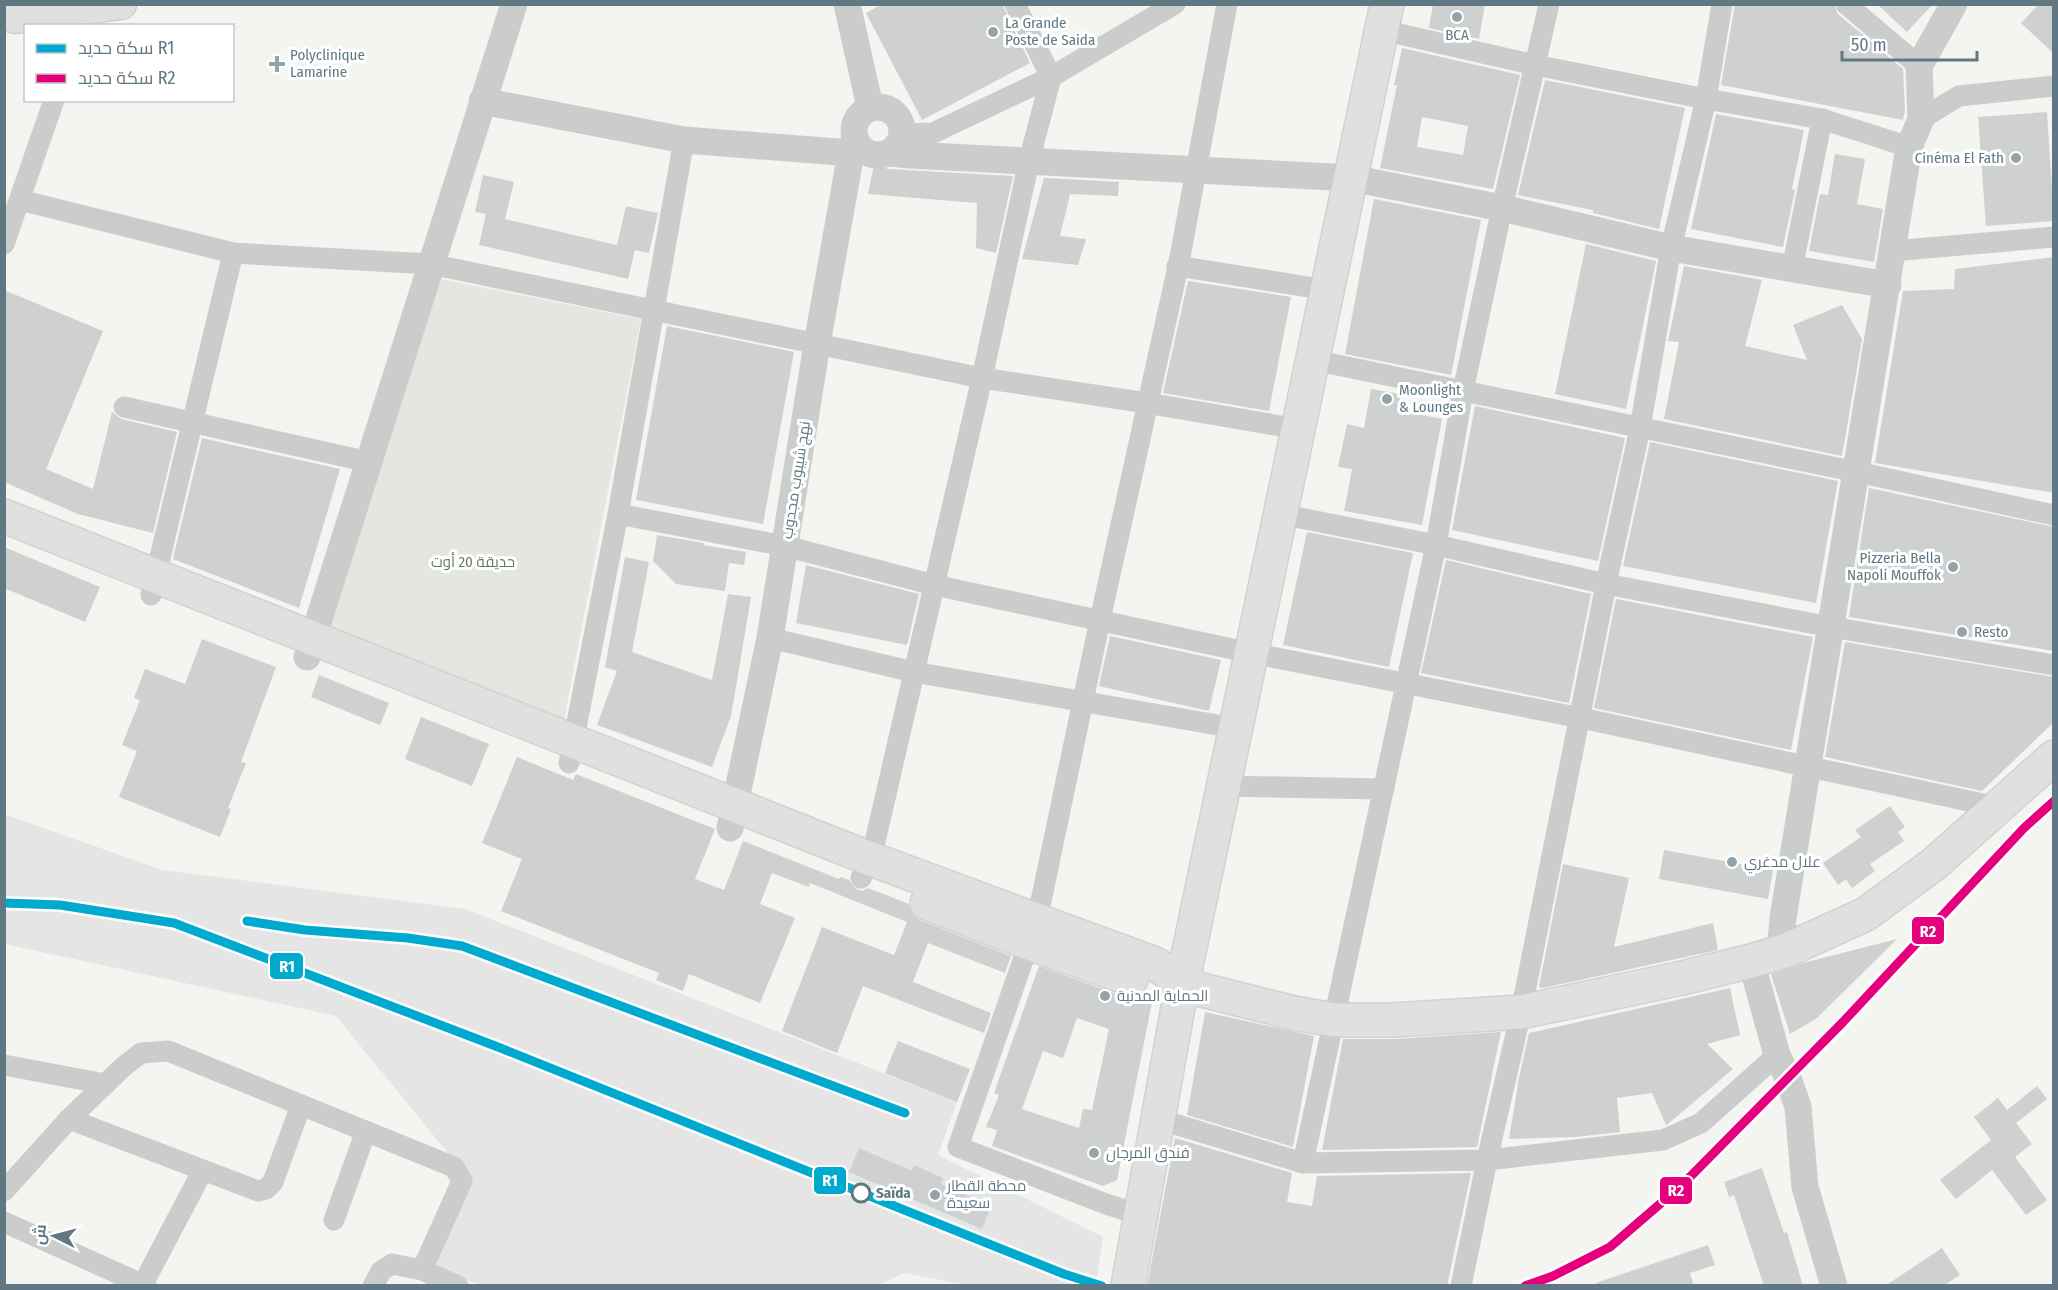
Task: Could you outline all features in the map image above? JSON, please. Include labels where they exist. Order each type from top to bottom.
[{"type":"main road","points":[[13,15],[81,18],[121,4]]},
{"type":"main road","points":[[1128,1286],[1182,985],[1384,17]]},
{"type":"main road","points":[[4,516],[154,585],[733,817],[1033,932],[1155,964],[1182,985],[1294,1013],[1334,1020],[1393,1020],[1521,1012],[1682,978],[1765,957],[1866,914],[1934,864],[2054,757]]},
{"type":"main road","points":[[4,536],[154,585]]},
{"type":"street","points":[[311,648],[430,264],[514,4]]},
{"type":"street","points":[[847,4],[870,108]]},
{"type":"street","points":[[866,868],[982,378],[1029,161],[1051,77],[1015,4]]},
{"type":"street","points":[[935,145],[1175,4]]},
{"type":"street","points":[[1140,1215],[958,1147],[1033,932],[1177,266],[1227,4]]},
{"type":"street","points":[[1303,1163],[1436,545],[1463,391],[1549,4]]},
{"type":"street","points":[[1461,1286],[1521,1012],[1581,718],[1606,584],[1640,428],[1671,248],[1706,99],[1722,4]]},
{"type":"street","points":[[1846,4],[1919,66]]},
{"type":"street","points":[[1834,1286],[1805,1186],[1798,1107],[1788,1077],[1777,1056],[1765,957],[1783,918],[1909,147],[1921,119],[1919,66],[1954,4]]},
{"type":"street","points":[[1384,17],[1535,65],[1706,99],[1822,118],[1909,147]]},
{"type":"street","points":[[1921,119],[1959,96],[2045,88],[2054,72]]},
{"type":"street","points":[[482,101],[684,140],[872,146],[935,145],[1029,161],[1351,178],[1502,208],[1671,248],[1888,285]]},
{"type":"street","points":[[4,244],[53,102]]},
{"type":"street","points":[[882,107],[896,115],[902,127],[872,146],[853,128],[860,114],[870,108],[882,107]]},
{"type":"street","points":[[1792,268],[1822,118]]},
{"type":"street","points":[[571,752],[618,514],[684,140]]},
{"type":"street","name":"نهج شيبوب مجدوب","points":[[733,817],[770,638],[817,344],[872,146]]},
{"type":"street","points":[[20,200],[233,253],[430,264],[982,378],[1298,429]]},
{"type":"street","points":[[1892,251],[2054,237]]},
{"type":"street","points":[[154,585],[233,253]]},
{"type":"street","points":[[1177,266],[1328,290]]},
{"type":"street","points":[[1312,360],[2054,514]]},
{"type":"street","points":[[124,407],[369,462]]},
{"type":"street","points":[[618,514],[785,546],[934,585],[1251,653],[1581,718],[1997,807]]},
{"type":"street","points":[[1280,514],[1436,545],[1606,584],[1831,627],[2054,665]]},
{"type":"street","points":[[770,638],[914,672],[1235,728]]},
{"type":"street","points":[[1223,786],[1384,789]]},
{"type":"street","points":[[4,1191],[69,1119],[141,1053],[168,1052],[454,1167],[462,1181],[422,1270]]},
{"type":"street","points":[[1158,1119],[1303,1163],[1487,1161],[1663,1140],[1701,1123],[1777,1056]]},
{"type":"street","points":[[4,1065],[105,1084]]},
{"type":"street","points":[[69,1119],[258,1191],[266,1189],[273,1182],[301,1105]]},
{"type":"street","points":[[334,1220],[366,1131]]},
{"type":"street","points":[[4,1222],[145,1285],[203,1170]]},
{"type":"street","points":[[373,1286],[381,1271],[392,1264],[422,1270],[458,1286]]},
{"type":"shaded area","points":[[4,814],[162,870],[465,909],[957,1102],[938,1155],[1103,1237],[1096,1285],[966,1285],[904,1273],[877,1286],[484,1286],[429,1267],[461,1169],[336,1016],[5,944]]},
{"type":"green space","name":"حديقة 20 أوت","points":[[435,278],[641,319],[563,725],[329,632]]},
{"type":"building","points":[[882,4],[1002,4],[1030,63],[922,120],[866,13]]},
{"type":"building","name":"BCA","points":[[1433,4],[1485,4],[1479,39],[1429,28]]},
{"type":"building","points":[[1735,4],[1834,4],[1838,14],[1903,69],[1905,111],[1903,120],[1721,85]]},
{"type":"building","points":[[1877,4],[1933,4],[1907,32]]},
{"type":"building","points":[[2039,4],[2054,4],[2054,54],[2021,23]]},
{"type":"building","points":[[1402,48],[1520,75],[1493,189],[1380,168],[1397,85],[1394,85]],"holes":[[[1422,117],[1468,126],[1463,155],[1417,147]]]},
{"type":"building","points":[[1545,80],[1685,108],[1659,229],[1593,213],[1593,210],[1518,195]]},
{"type":"building","name":"Cinéma El Fath","points":[[2047,112],[2054,221],[1986,226],[1978,117]]},
{"type":"building","points":[[1716,114],[1804,130],[1783,247],[1691,229]]},
{"type":"building","points":[[1835,154],[1865,159],[1857,204],[1883,209],[1874,262],[1809,251],[1820,194],[1828,195]]},
{"type":"building","points":[[875,159],[881,166],[888,169],[1013,176],[996,253],[976,248],[977,203],[868,194]]},
{"type":"building","points":[[483,175],[514,182],[505,219],[617,245],[626,206],[658,213],[649,253],[635,250],[628,279],[479,245],[486,214],[475,212]]},
{"type":"building","points":[[1044,178],[1119,182],[1118,196],[1070,194],[1060,236],[1086,239],[1078,265],[1022,259]]},
{"type":"building","points":[[1374,199],[1481,220],[1451,375],[1345,354]]},
{"type":"building","points":[[1586,244],[1656,261],[1626,409],[1555,394]]},
{"type":"building","points":[[2054,257],[2054,493],[1875,463],[1903,291],[1954,289],[1955,269]]},
{"type":"building","points":[[1684,266],[1762,280],[1745,346],[1807,360],[1793,325],[1842,305],[1862,339],[1842,456],[1664,419],[1679,342],[1668,341]]},
{"type":"building","points":[[1188,281],[1291,297],[1269,411],[1163,393]]},
{"type":"building","points":[[4,290],[103,331],[46,469],[93,489],[112,412],[121,419],[177,432],[153,533],[78,514],[4,482]]},
{"type":"building","points":[[667,326],[794,352],[763,524],[636,500]]},
{"type":"building","points":[[1371,389],[1401,394],[1398,410],[1442,419],[1422,525],[1344,511],[1352,469],[1338,467],[1347,424],[1364,428]]},
{"type":"building","points":[[1475,406],[1625,438],[1598,561],[1452,530]]},
{"type":"building","points":[[202,438],[340,469],[299,608],[173,559]]},
{"type":"building","points":[[1650,442],[1838,481],[1816,603],[1623,566]]},
{"type":"building","name":"Pizzeria Bella Napoli Mouffok","points":[[1869,488],[2054,527],[2054,651],[1849,617]]},
{"type":"building","points":[[1307,532],[1413,553],[1389,667],[1283,645]]},
{"type":"building","points":[[657,535],[746,552],[744,565],[729,563],[725,591],[676,584],[653,561]]},
{"type":"building","points":[[4,547],[100,587],[85,622],[4,588]]},
{"type":"building","points":[[625,557],[649,562],[632,652],[712,680],[728,594],[751,597],[731,716],[712,767],[597,725],[617,671],[605,667]]},
{"type":"building","points":[[1446,560],[1591,594],[1569,703],[1421,673]]},
{"type":"building","points":[[806,565],[919,594],[907,645],[796,623]]},
{"type":"building","points":[[1616,599],[1813,637],[1791,750],[1594,708]]},
{"type":"building","points":[[1110,636],[1221,660],[1209,711],[1099,686]]},
{"type":"building","points":[[202,639],[276,667],[241,762],[246,763],[228,808],[231,809],[220,837],[119,797],[137,751],[122,745],[140,700],[134,698],[145,669],[185,684]]},
{"type":"building","points":[[1845,642],[2054,677],[2053,723],[1982,791],[1825,757]]},
{"type":"building","points":[[319,675],[389,703],[380,725],[311,697]]},
{"type":"building","points":[[421,717],[489,744],[472,786],[405,759]]},
{"type":"building","points":[[517,757],[573,780],[576,774],[715,829],[695,879],[724,890],[743,841],[839,879],[840,877],[849,880],[856,889],[862,891],[868,888],[909,904],[912,914],[920,920],[1011,956],[1005,973],[928,943],[913,982],[991,1013],[984,1033],[863,986],[837,1053],[782,1031],[822,927],[894,955],[907,922],[810,883],[809,887],[772,873],[760,904],[795,918],[760,1003],[689,974],[683,991],[656,980],[659,973],[501,911],[522,859],[482,843]]},
{"type":"building","points":[[1890,806],[1905,827],[1898,832],[1904,841],[1870,864],[1875,871],[1852,888],[1846,879],[1838,885],[1823,863],[1861,837],[1855,830]]},
{"type":"building","points":[[1664,850],[1773,870],[1768,899],[1659,879]]},
{"type":"building","points":[[1563,864],[1629,878],[1614,947],[1713,923],[1718,950],[1539,987]]},
{"type":"building","points":[[1897,939],[1817,1018],[1790,1034],[1771,974],[1803,963]]},
{"type":"building","points":[[1039,966],[1125,997],[1141,994],[1149,997],[1152,1002],[1117,1180],[1103,1186],[992,1146],[997,1130],[986,1127],[999,1095],[994,1093]],"holes":[[[1077,1018],[1109,1029],[1092,1110],[1083,1109],[1079,1128],[1022,1109],[1043,1051],[1063,1058]]]},
{"type":"building","points":[[1730,988],[1740,1035],[1707,1044],[1733,1069],[1669,1123],[1666,1125],[1652,1093],[1617,1098],[1620,1132],[1576,1137],[1509,1139],[1529,1033]]},
{"type":"building","points":[[1205,1012],[1314,1036],[1293,1147],[1187,1115]]},
{"type":"building","points":[[1501,1032],[1477,1147],[1322,1150],[1343,1039],[1394,1039]]},
{"type":"building","points":[[898,1041],[970,1069],[957,1102],[885,1073]]},
{"type":"building","points":[[2037,1086],[2047,1099],[2016,1123],[2032,1144],[2015,1157],[2047,1200],[2026,1215],[1992,1170],[1956,1199],[1940,1180],[1991,1140],[1974,1117],[1998,1098],[2007,1110]]},
{"type":"building","points":[[1175,1138],[1292,1173],[1287,1202],[1312,1206],[1317,1176],[1471,1173],[1447,1286],[1147,1286]]},
{"type":"building","name":"محطة القطار سعيدة","points":[[859,1148],[912,1171],[914,1165],[943,1178],[941,1184],[991,1206],[982,1229],[849,1172]]},
{"type":"building","points":[[1762,1168],[1784,1233],[1787,1232],[1803,1286],[1764,1286],[1734,1195],[1729,1197],[1724,1182]]},
{"type":"building","points":[[1708,1245],[1715,1265],[1690,1273],[1694,1286],[1597,1286],[1596,1283]]},
{"type":"building","points":[[1942,1248],[1960,1275],[1943,1286],[1885,1286]]},
{"type":"rail line","name":"R2","points":[[1525,1286],[1553,1276],[1610,1247],[1682,1185],[1843,1022],[2024,828],[2054,801]]},
{"type":"rail line","name":"R1","points":[[4,903],[60,905],[174,923],[498,1047],[1064,1274],[1102,1286]]},
{"type":"rail line","name":"R1","points":[[247,921],[305,930],[408,938],[462,946],[905,1113]]},
{"type":"place","name":"BCA","points":[[1457,17]]},
{"type":"place","name":"La Grande Poste de Saida","points":[[993,32]]},
{"type":"place","name":"Polyclinique Lamarine","points":[[277,64]]},
{"type":"place","name":"Cinéma El Fath","points":[[2016,158]]},
{"type":"place","name":"Moonlight & Lounges","points":[[1387,399]]},
{"type":"place","name":"Pizzeria Bella Napoli Mouffok","points":[[1953,567]]},
{"type":"place","name":"Resto","points":[[1962,632]]},
{"type":"place","name":"علال مدغري","points":[[1732,862]]},
{"type":"place","name":"الحماية المدنية","points":[[1105,996]]},
{"type":"place","name":"فندق المرجان","points":[[1094,1153]]},
{"type":"place","name":"Saïda","points":[[861,1193]]},
{"type":"place","name":"محطة القطار سعيدة","points":[[935,1195]]}]
